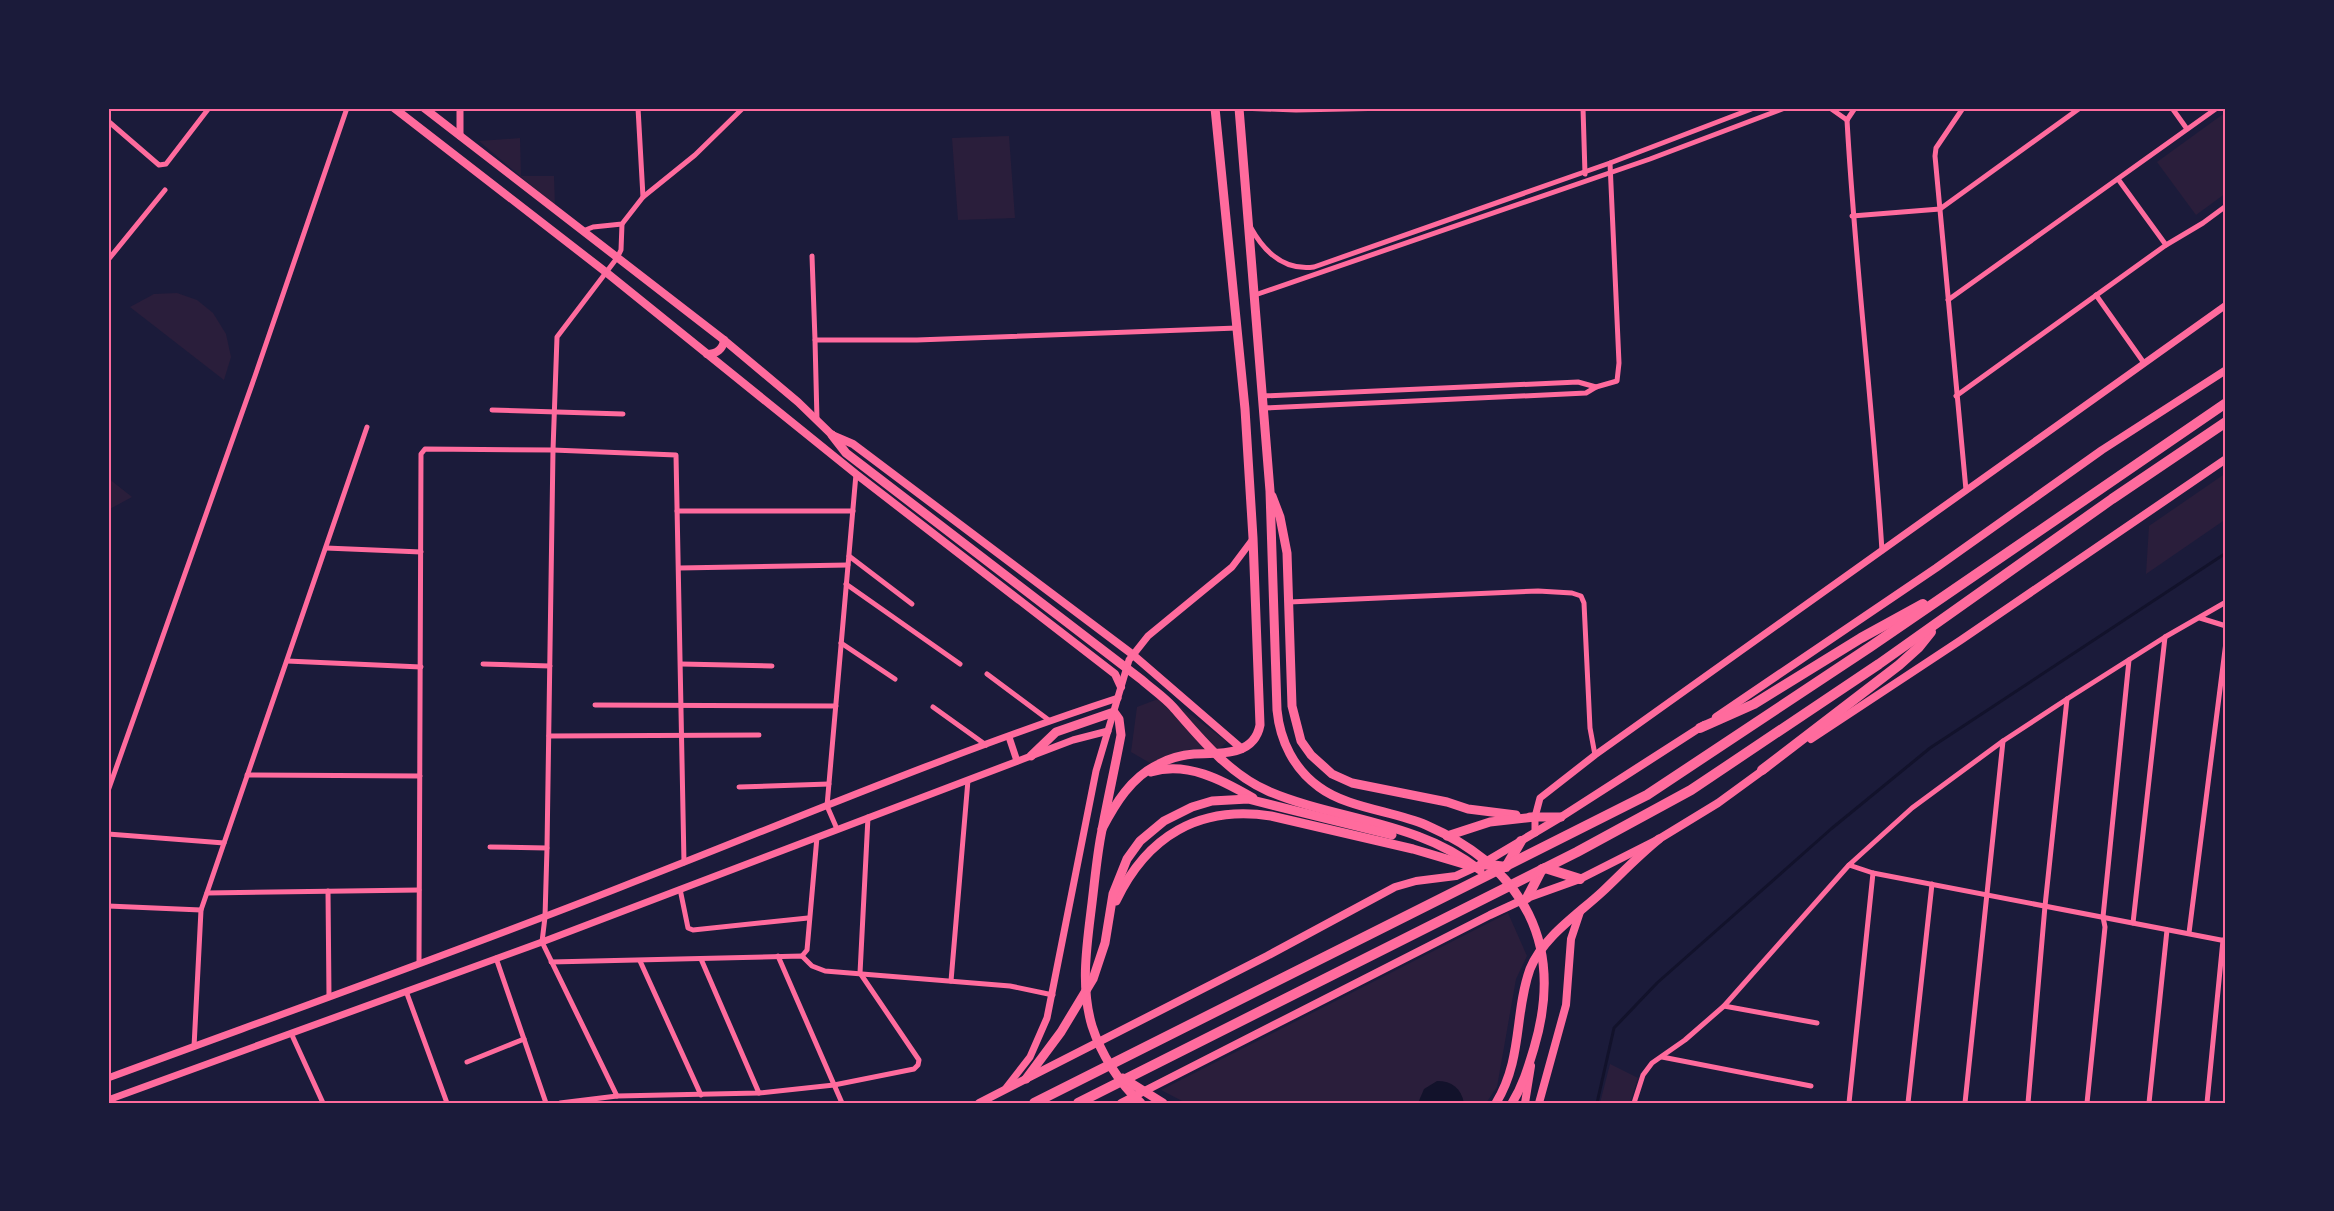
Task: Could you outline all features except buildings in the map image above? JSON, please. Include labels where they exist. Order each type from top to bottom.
[{"type":"highway","points":[[1034,1103],[1647,795],[1984,570],[2226,403]]},
{"type":"highway","points":[[1078,1103],[1544,869],[1691,790],[2226,422]]},
{"type":"highway","points":[[1700,728],[1754,704],[1861,638],[1984,570]]},
{"type":"highway","points":[[1762,770],[1904,661],[1938,622]]},
{"type":"highway","points":[[1506,867],[1521,841]]},
{"type":"highway","points":[[1481,867],[1506,867]]},
{"type":"highway","points":[[1544,869],[1580,879]]},
{"type":"highway","points":[[1527,898],[1544,869]]},
{"type":"main road","points":[[394,108],[566,240],[856,474],[1115,674],[1121,687]]},
{"type":"main road","points":[[424,108],[733,347],[817,420],[846,453],[1142,680],[1171,705],[1198,737],[1227,764],[1266,790],[1330,812],[1417,835],[1508,881]]},
{"type":"main road","points":[[1101,833],[1120,799],[1136,779],[1152,767],[1175,758],[1242,749],[1254,740],[1260,725],[1253,537],[1245,409],[1215,108]]},
{"type":"main road","points":[[1239,108],[1270,491],[1277,710],[1280,728],[1290,755],[1319,788],[1335,797],[1400,814],[1440,831],[1477,854],[1508,881],[1529,914],[1542,954],[1545,993],[1538,1036],[1525,1080],[1512,1103]]},
{"type":"main road","points":[[547,225],[553,226],[558,223],[559,213]]},
{"type":"main road","points":[[566,240],[566,229],[580,229]]},
{"type":"main road","points":[[707,354],[720,350],[724,340]]},
{"type":"main road","points":[[717,362],[722,351],[733,347]]},
{"type":"main road","points":[[979,1103],[1257,961],[1395,887],[1416,881],[1456,876],[1481,867],[1700,728],[1926,574],[2102,450],[2226,370]]},
{"type":"main road","points":[[832,435],[854,444],[1132,654],[1242,749]]},
{"type":"main road","points":[[1121,1103],[1527,898],[1580,879],[1659,839],[1718,803],[1762,770],[1971,633],[2226,459]]},
{"type":"main road","points":[[1270,491],[1286,542],[1291,693],[1294,718],[1301,741],[1311,755],[1324,768],[1352,783],[1441,801],[1468,809],[1535,817]]},
{"type":"main road","points":[[1098,661],[1113,653],[1116,642]]},
{"type":"main road","points":[[1031,756],[1056,732],[1114,712],[1119,719],[1120,735],[1101,833],[1086,947],[1087,1002],[1092,1026],[1102,1051],[1116,1073],[1141,1103]]},
{"type":"main road","points":[[1136,779],[1161,769],[1190,770],[1222,782],[1261,802]]},
{"type":"main road","points":[[1026,1079],[1061,1032],[1093,980],[1102,954],[1115,888],[1127,860],[1140,841],[1156,826],[1182,812],[1212,801],[1235,799],[1261,802],[1416,839],[1454,834],[1501,820],[1561,817]]},
{"type":"main road","points":[[1109,920],[1128,878],[1150,850],[1183,826],[1207,818],[1226,815],[1248,813],[1271,816],[1481,867]]},
{"type":"main road","points":[[1496,1103],[1506,1085],[1514,1062],[1530,970],[1544,946],[1659,839]]},
{"type":"main road","points":[[1539,1103],[1566,1005],[1571,939],[1581,911]]},
{"type":"main road","points":[[1525,1103],[1533,1051]]},
{"type":"main road","points":[[1116,1073],[1163,1103]]},
{"type":"street","points":[[108,121],[159,165],[166,164],[209,108]]},
{"type":"street","points":[[108,791],[259,365],[347,108]]},
{"type":"street","points":[[460,108],[460,136]]},
{"type":"street","points":[[638,108],[643,197]]},
{"type":"street","points":[[617,1096],[542,942],[546,917],[548,848],[553,450],[557,337],[618,258],[621,250],[622,224],[643,197],[695,155],[743,108]]},
{"type":"street","points":[[1239,108],[1296,110],[1392,108]]},
{"type":"street","points":[[1583,108],[1585,181]]},
{"type":"street","points":[[1249,223],[1257,238],[1274,257],[1289,265],[1304,268],[1319,265],[1610,163],[1754,108]]},
{"type":"street","points":[[1255,295],[1611,172],[1785,108]]},
{"type":"street","points":[[1830,108],[1847,120]]},
{"type":"street","points":[[1855,108],[1847,120],[1852,216],[1877,472],[1882,551]]},
{"type":"street","points":[[1963,108],[1936,148],[1935,156],[1966,490]]},
{"type":"street","points":[[1852,216],[1940,209],[2080,108]]},
{"type":"street","points":[[2172,108],[2187,129]]},
{"type":"street","points":[[1948,300],[2217,108]]},
{"type":"street","points":[[1264,408],[1586,393],[1596,387],[1613,384],[1617,381],[1619,374],[1610,163]]},
{"type":"street","points":[[2118,179],[2166,245]]},
{"type":"street","points":[[109,258],[165,190]]},
{"type":"street","points":[[1956,396],[2166,245],[2226,206]]},
{"type":"street","points":[[580,229],[622,224]]},
{"type":"street","points":[[812,256],[817,420]]},
{"type":"street","points":[[2096,296],[2144,363]]},
{"type":"street","points":[[1535,832],[1535,817],[1540,798],[1595,755],[2226,305]]},
{"type":"street","points":[[815,340],[916,340],[1237,328]]},
{"type":"street","points":[[1263,396],[1578,382],[1596,387]]},
{"type":"street","points":[[492,410],[623,414]]},
{"type":"street","points":[[194,1047],[201,910],[367,427]]},
{"type":"street","points":[[418,964],[421,454],[426,449],[553,450],[676,455],[684,863]]},
{"type":"street","points":[[837,829],[827,806],[856,474]]},
{"type":"street","points":[[677,510],[853,511]]},
{"type":"street","points":[[1004,1090],[1022,1068],[1047,1018],[1096,771],[1125,669],[1132,654],[1148,636],[1232,567],[1253,537]]},
{"type":"street","points":[[326,548],[422,552]]},
{"type":"street","points":[[849,556],[912,604]]},
{"type":"street","points":[[679,568],[848,564]]},
{"type":"street","points":[[846,584],[960,664]]},
{"type":"street","points":[[1289,602],[1538,591],[1572,593],[1581,596],[1584,603],[1589,717],[1595,755]]},
{"type":"street","points":[[1634,1103],[1643,1075],[1652,1063],[1703,1026],[1724,1006],[1849,865],[1912,808],[2002,741],[2166,637],[2226,602]]},
{"type":"street","points":[[2200,618],[2226,626]]},
{"type":"street","points":[[2133,923],[2166,637]]},
{"type":"street","points":[[2189,933],[2226,642]]},
{"type":"street","points":[[841,643],[895,679]]},
{"type":"street","points":[[2087,1103],[2129,660]]},
{"type":"street","points":[[287,661],[421,667]]},
{"type":"street","points":[[483,664],[550,666]]},
{"type":"street","points":[[681,664],[772,666]]},
{"type":"street","points":[[987,674],[1050,721]]},
{"type":"street","points":[[108,1078],[546,917],[827,806],[1050,721],[1118,698]]},
{"type":"street","points":[[2028,1103],[2045,906],[2067,699]]},
{"type":"street","points":[[595,705],[836,705]]},
{"type":"street","points":[[933,707],[986,746]]},
{"type":"street","points":[[108,1100],[542,942],[1073,740],[1108,731]]},
{"type":"street","points":[[549,736],[759,735]]},
{"type":"street","points":[[1009,737],[1017,761]]},
{"type":"street","points":[[1965,1103],[2002,741]]},
{"type":"street","points":[[247,776],[420,776]]},
{"type":"street","points":[[951,981],[968,780]]},
{"type":"street","points":[[738,786],[829,784]]},
{"type":"street","points":[[560,1103],[617,1096],[759,1094],[834,1085],[914,1069],[919,1060],[860,973],[868,818]]},
{"type":"street","points":[[108,834],[224,843]]},
{"type":"street","points":[[802,956],[807,950],[808,918],[818,837]]},
{"type":"street","points":[[490,847],[548,848]]},
{"type":"street","points":[[1849,865],[1873,873],[1932,885],[2225,941],[2207,1103]]},
{"type":"street","points":[[1849,1103],[1873,873]]},
{"type":"street","points":[[1908,1103],[1932,885]]},
{"type":"street","points":[[680,889],[686,922],[688,928],[693,930],[808,918]]},
{"type":"street","points":[[207,893],[419,890]]},
{"type":"street","points":[[328,891],[329,997]]},
{"type":"street","points":[[108,906],[201,910]]},
{"type":"street","points":[[2149,1103],[2167,930]]},
{"type":"street","points":[[778,956],[842,1103]]},
{"type":"street","points":[[550,962],[802,956],[812,966],[825,971],[1010,986],[1053,995]]},
{"type":"street","points":[[496,958],[546,1103]]},
{"type":"street","points":[[701,959],[759,1094]]},
{"type":"street","points":[[640,961],[700,1095]]},
{"type":"street","points":[[406,991],[447,1103]]},
{"type":"street","points":[[1724,1006],[1817,1023]]},
{"type":"street","points":[[291,1033],[323,1103]]},
{"type":"street","points":[[467,1062],[525,1039]]},
{"type":"street","points":[[1662,1057],[1811,1086]]},
{"type":"street","points":[[678,1095],[681,1103]]},
{"type":"street","points":[[628,1096],[630,1103]]},
{"type":"shaded area","points":[[2226,112],[2226,193],[2196,215],[2157,162]]},
{"type":"shaded area","points":[[1009,136],[1015,218],[958,220],[952,138]]},
{"type":"shaded area","points":[[520,138],[521,176],[554,176],[555,206],[479,141]]},
{"type":"shaded area","points":[[177,293],[197,300],[213,313],[226,334],[231,357],[224,380],[130,307],[154,294]]},
{"type":"shaded area","points":[[2226,473],[2226,519],[2146,574],[2149,526]]},
{"type":"shaded area","points":[[108,478],[132,497],[108,510]]},
{"type":"shaded area","points":[[1166,696],[1227,742],[1219,749],[1150,763],[1131,752],[1137,707]]},
{"type":"shaded area","points":[[1508,913],[1527,956],[1516,979],[1497,1087],[1486,1103],[1186,1103],[1161,1090]]},
{"type":"shaded area","points":[[1610,1064],[1638,1078],[1630,1103],[1600,1103]]},
{"type":"shaded area","points":[[1437,1081],[1455,1086],[1461,1093],[1464,1103],[1418,1103],[1424,1089]]},
{"type":"waterway","points":[[1597,1103],[1614,1028],[1657,983],[1831,829],[1930,748],[2226,553]]}]
